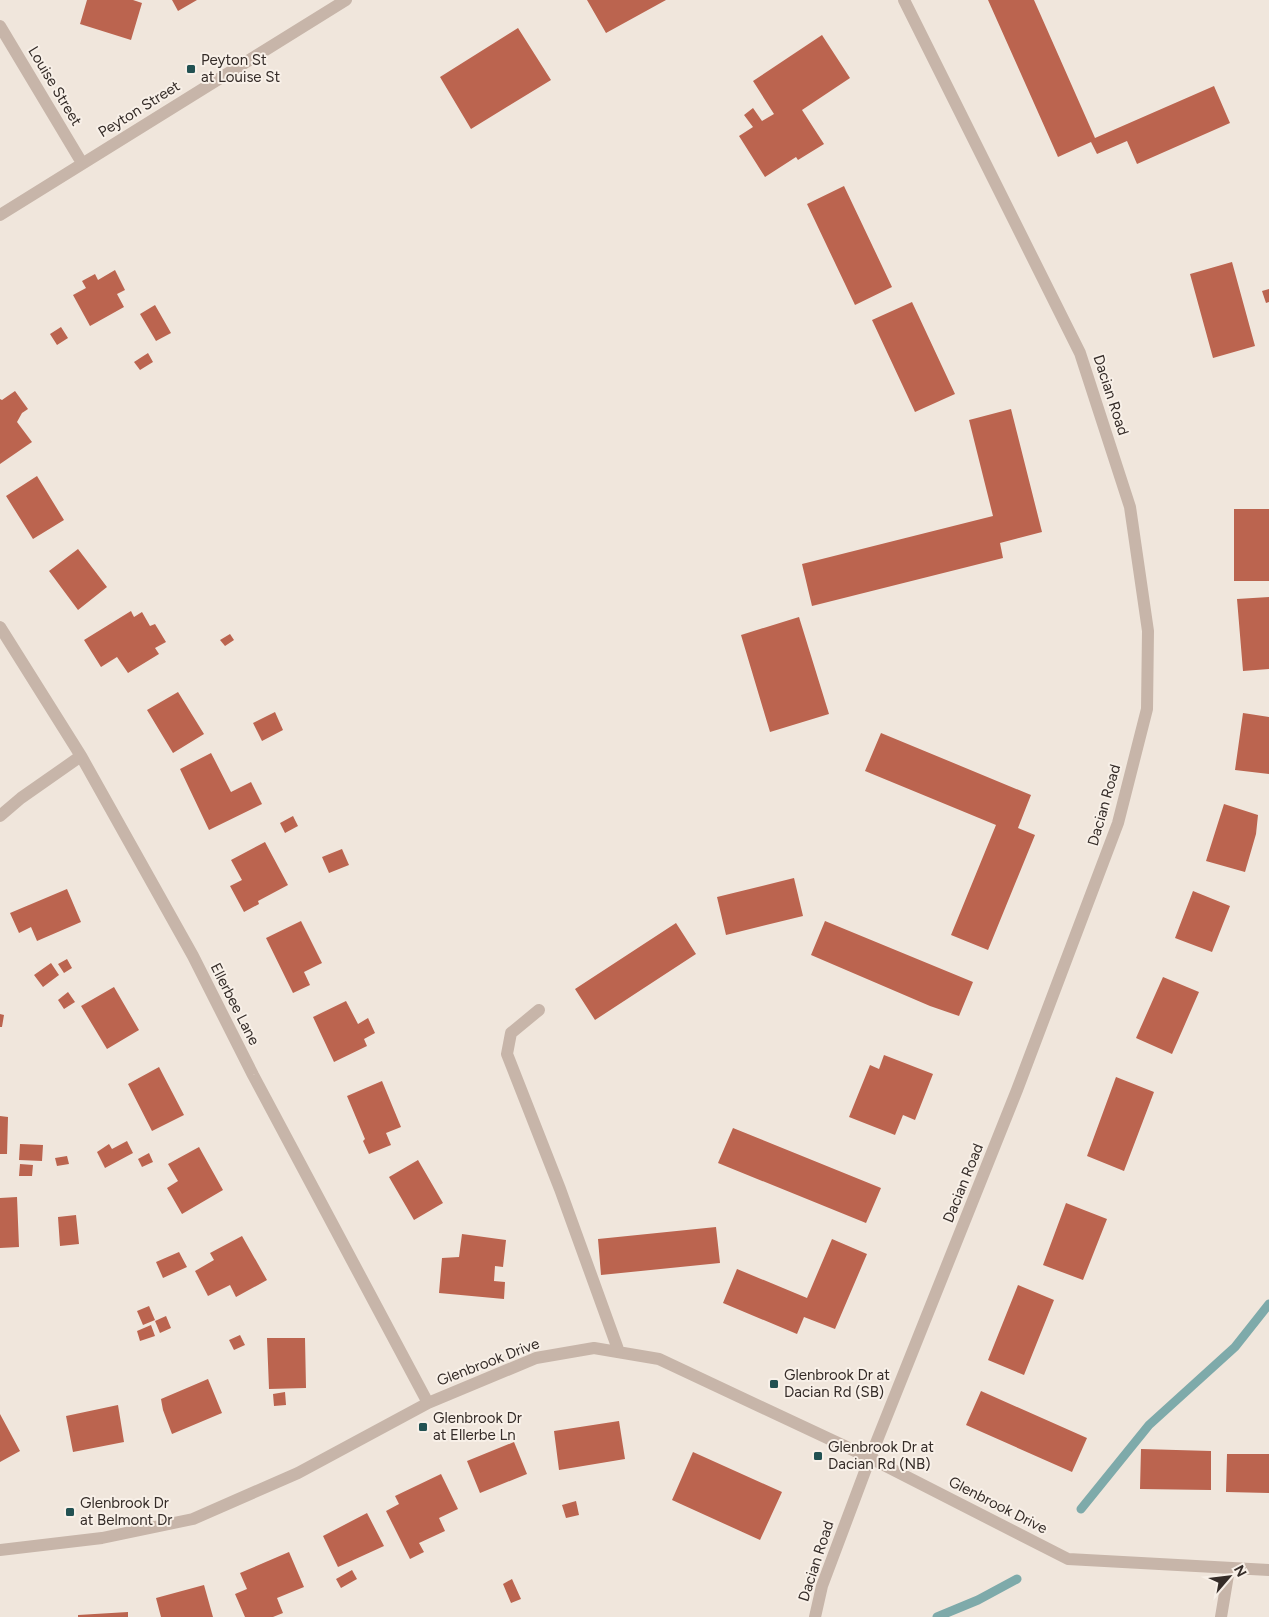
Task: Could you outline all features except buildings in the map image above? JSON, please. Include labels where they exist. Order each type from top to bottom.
[{"type":"street","name":"Peyton Street","points":[[0,215],[346,0]]},
{"type":"street","name":"Dacian Road","points":[[815,1617],[822,1586],[870,1458],[1017,1090],[1118,823],[1146,709],[1148,632],[1130,507],[1080,353],[904,0]]},
{"type":"street","name":"Louise Street","points":[[0,26],[82,163]]},
{"type":"street","name":"Ellerbee Lane","points":[[0,627],[81,756],[193,956],[428,1403]]},
{"type":"street","points":[[0,816],[21,798],[81,756]]},
{"type":"street","points":[[539,1010],[511,1033],[507,1054],[560,1189],[619,1352]]},
{"type":"street","name":"Glenbrook Drive","points":[[0,1550],[102,1538],[193,1518],[298,1473],[428,1403],[536,1358],[594,1348],[658,1358],[870,1458],[1068,1559],[1269,1570]]},
{"type":"street","points":[[1221,1617],[1229,1569]]},
{"type":"waterway","points":[[1081,1509],[1149,1425],[1235,1347],[1269,1304]]},
{"type":"waterway","points":[[937,1617],[978,1600],[1017,1579]]},
{"type":"place","name":"Peyton St at Louise St","points":[[191,69]]},
{"type":"place","name":"Glenbrook Dr at Dacian Rd (SB)","points":[[774,1384]]},
{"type":"place","name":"Glenbrook Dr at Ellerbe Ln","points":[[423,1427]]},
{"type":"place","name":"Glenbrook Dr at Dacian Rd (NB)","points":[[818,1456]]},
{"type":"place","name":"Glenbrook Dr at Belmont Dr","points":[[70,1512]]}]
